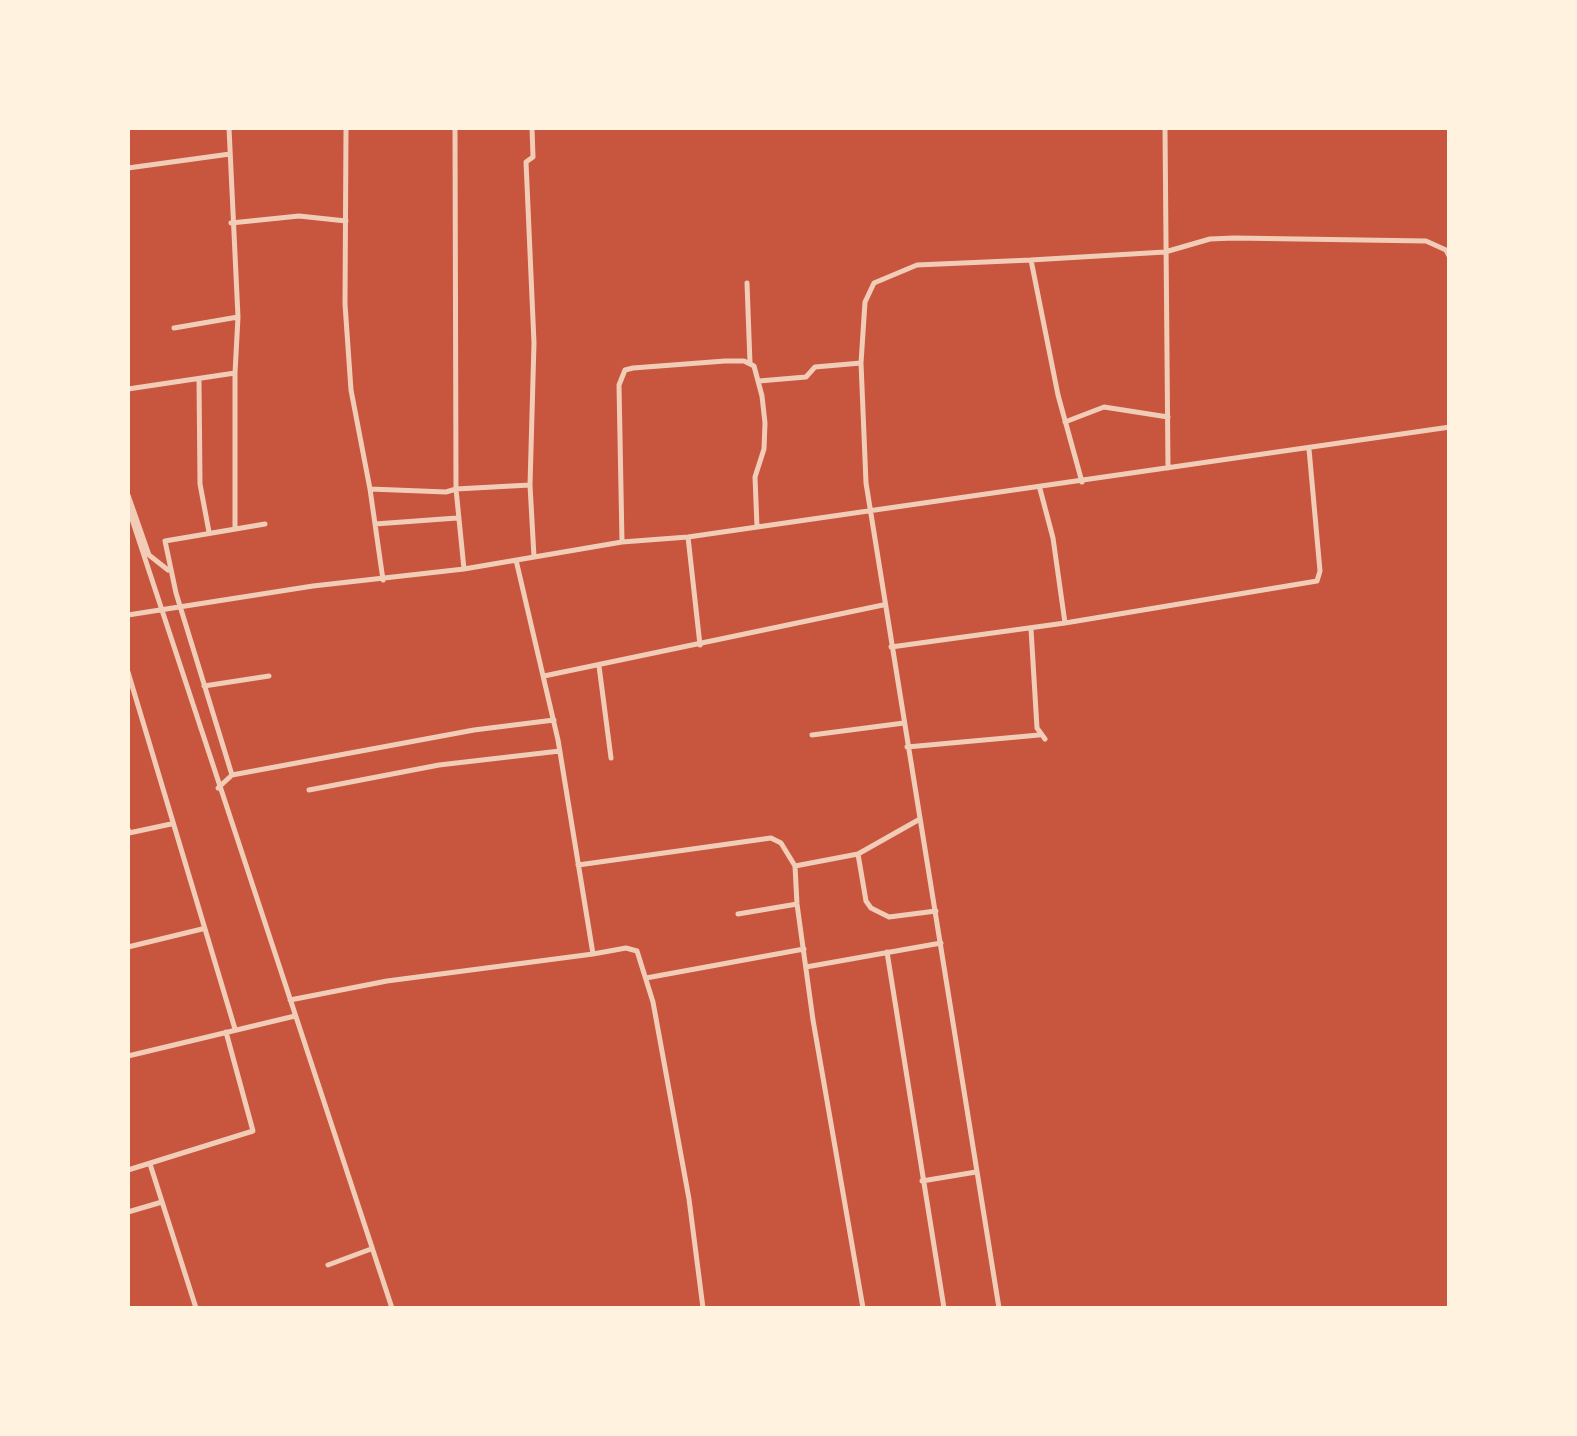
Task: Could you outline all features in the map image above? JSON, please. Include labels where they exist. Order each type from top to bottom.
[{"type":"street","points":[[229,128],[238,317],[235,528]]},
{"type":"street","points":[[346,128],[345,304],[351,390],[383,580]]},
{"type":"street","points":[[455,128],[456,488],[464,568]]},
{"type":"street","points":[[532,128],[533,156],[526,162],[534,343],[527,485],[534,556]]},
{"type":"street","points":[[1165,128],[1168,468]]},
{"type":"street","points":[[128,168],[230,154]]},
{"type":"street","points":[[231,222],[299,216],[346,220]]},
{"type":"street","points":[[998,1308],[870,510],[863,455],[865,302],[874,283],[916,265],[1166,252],[1221,238],[1418,241],[1436,244],[1450,258]]},
{"type":"street","points":[[1031,260],[1065,422],[1082,482]]},
{"type":"street","points":[[747,283],[750,363],[760,381],[764,443],[755,477],[757,526]]},
{"type":"street","points":[[174,328],[238,317]]},
{"type":"street","points":[[622,542],[618,436],[619,385],[623,374],[629,369],[649,366],[750,363]]},
{"type":"street","points":[[760,381],[806,377],[814,368],[862,363]]},
{"type":"street","points":[[128,390],[235,373]]},
{"type":"street","points":[[199,379],[200,484],[209,532]]},
{"type":"street","points":[[1065,422],[1104,407],[1168,417]]},
{"type":"street","points":[[128,614],[1450,427]]},
{"type":"street","points":[[892,647],[1317,582],[1320,571],[1310,449]]},
{"type":"street","points":[[370,489],[446,492],[456,488],[527,485]]},
{"type":"street","points":[[1040,488],[1053,538],[1065,623]]},
{"type":"street","points":[[128,495],[149,555],[171,572]]},
{"type":"street","points":[[128,508],[392,1308]]},
{"type":"street","points":[[375,524],[458,518]]},
{"type":"street","points":[[232,776],[165,541],[265,524]]},
{"type":"street","points":[[688,536],[700,645]]},
{"type":"street","points":[[516,560],[554,720],[593,954]]},
{"type":"street","points":[[544,676],[885,605]]},
{"type":"street","points":[[907,747],[1042,737],[1031,628]]},
{"type":"street","points":[[598,666],[611,758]]},
{"type":"street","points":[[128,672],[235,1029]]},
{"type":"street","points":[[204,686],[268,676]]},
{"type":"street","points":[[218,788],[232,776],[474,730],[554,720]]},
{"type":"street","points":[[812,735],[904,723]]},
{"type":"street","points":[[309,790],[439,765],[560,751]]},
{"type":"street","points":[[795,866],[858,854],[920,819]]},
{"type":"street","points":[[128,829],[129,832],[172,824]]},
{"type":"street","points":[[578,865],[772,838],[781,842],[795,866],[796,904],[862,1308]]},
{"type":"street","points":[[858,854],[866,901],[872,908],[889,918],[936,910]]},
{"type":"street","points":[[738,914],[796,904]]},
{"type":"street","points":[[128,947],[204,929]]},
{"type":"street","points":[[806,966],[941,943]]},
{"type":"street","points":[[290,1000],[387,981],[626,948],[638,951],[689,1199],[703,1308]]},
{"type":"street","points":[[646,978],[804,949]]},
{"type":"street","points":[[887,952],[944,1308]]},
{"type":"street","points":[[128,1056],[294,1016]]},
{"type":"street","points":[[128,1170],[253,1131],[226,1032]]},
{"type":"street","points":[[150,1163],[196,1308]]},
{"type":"street","points":[[922,1181],[976,1172]]},
{"type":"street","points":[[128,1212],[162,1202]]},
{"type":"street","points":[[328,1265],[371,1249]]}]
